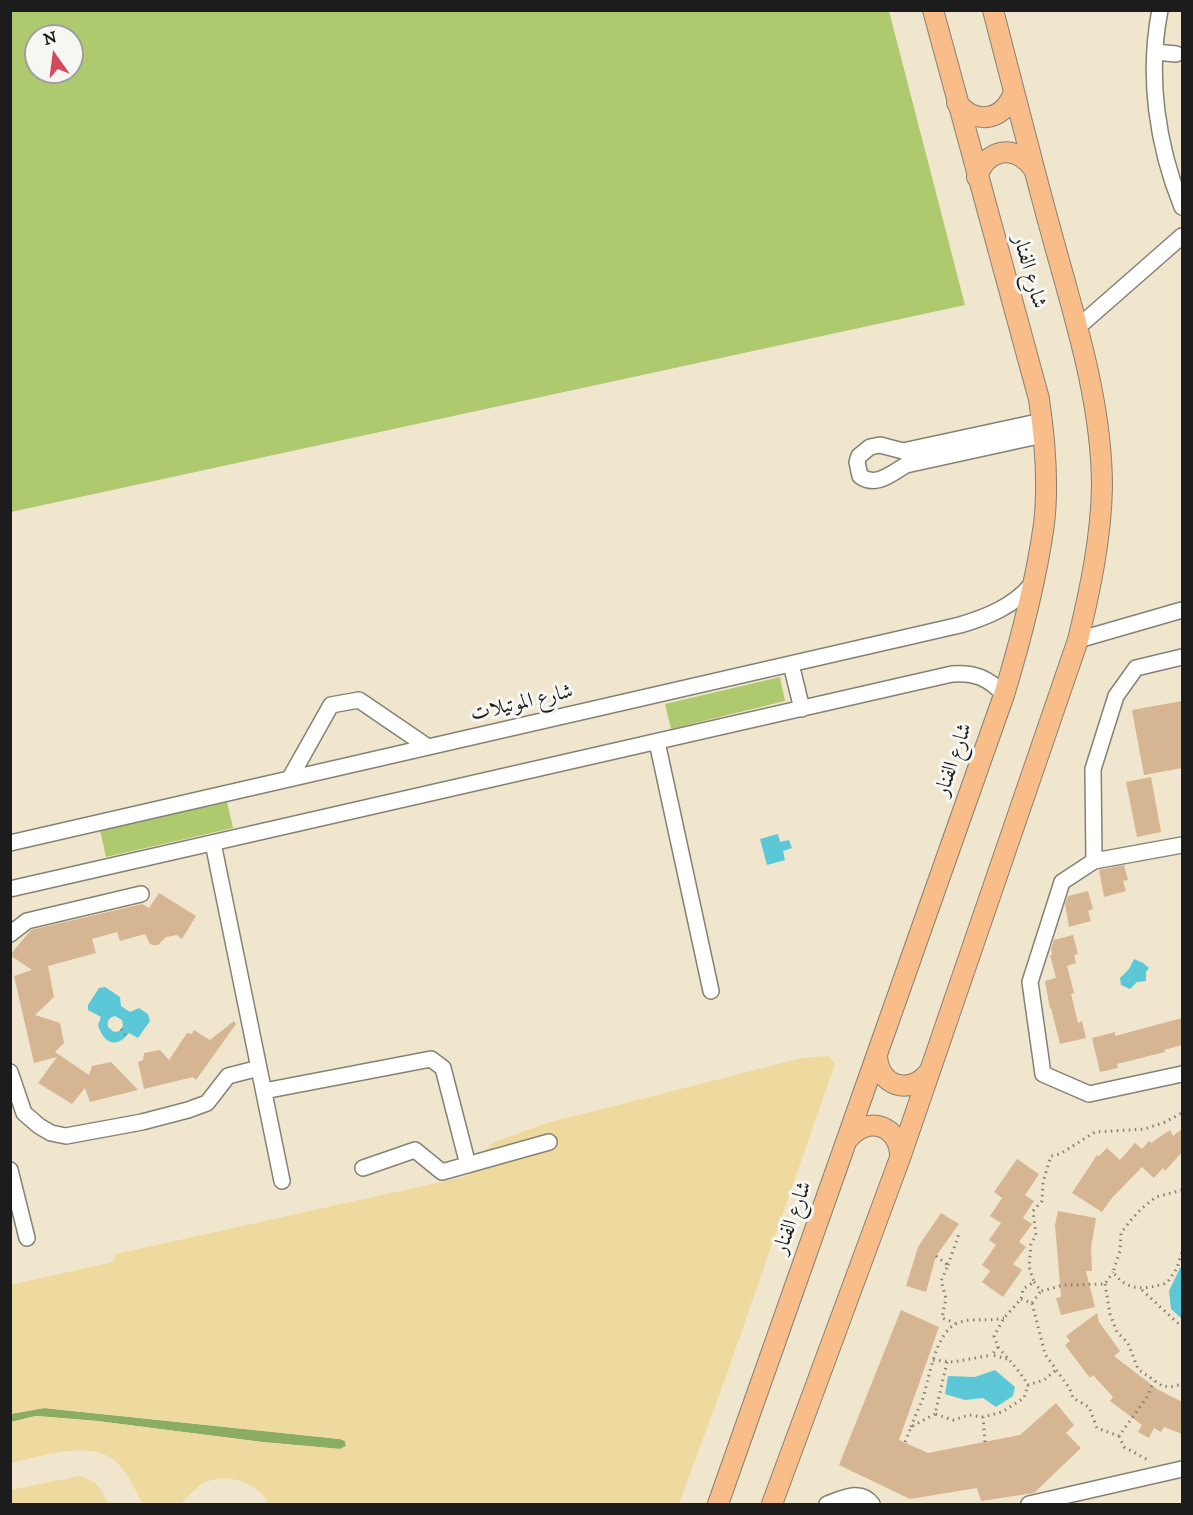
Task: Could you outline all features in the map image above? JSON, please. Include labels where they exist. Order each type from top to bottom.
[{"type":"main road","name":"شارع الفنار","points":[[718,1504],[1004,695],[1020,639],[1044,523],[1046,481],[1039,399],[933,10]]},
{"type":"main road","name":"شارع الفنار","points":[[778,1502],[900,1158],[1078,640],[1090,590],[1098,540],[1102,487],[1098,434],[1077,328],[993,10]]},
{"type":"main road","points":[[957,103],[964,111],[984,118],[1004,110],[1014,92]]},
{"type":"main road","points":[[977,177],[980,167],[987,159],[1007,152],[1018,154],[1033,168]]},
{"type":"main road","points":[[877,1055],[884,1076],[896,1084],[917,1083],[928,1073]]},
{"type":"main road","points":[[848,1139],[859,1128],[882,1127],[894,1136],[900,1150],[900,1158]]},
{"type":"street","points":[[1160,10],[1155,52],[1155,83],[1161,135],[1171,176],[1182,204]]},
{"type":"street","points":[[1155,52],[1176,54]]},
{"type":"street","points":[[1077,328],[1182,236]]},
{"type":"street","points":[[1043,428],[906,465],[888,477],[871,481],[860,477],[857,462],[859,456],[864,451],[880,445],[903,451],[1043,428]]},
{"type":"street","name":"شارع الموتيلات","points":[[10,843],[978,620],[1011,603],[1025,593],[1032,584]]},
{"type":"street","points":[[1078,640],[1182,610]]},
{"type":"street","points":[[1094,861],[1093,769],[1116,696],[1136,668],[1182,657]]},
{"type":"street","points":[[791,664],[802,709]]},
{"type":"street","points":[[10,889],[952,674],[963,673],[984,678],[994,684],[1004,695]]},
{"type":"street","points":[[290,778],[331,705],[359,700],[428,747]]},
{"type":"street","points":[[657,742],[711,992]]},
{"type":"street","points":[[213,843],[282,1181]]},
{"type":"street","points":[[1182,845],[1094,861],[1062,882],[1030,982],[1043,1074],[1089,1094],[1182,1074]]},
{"type":"street","points":[[10,934],[27,921],[141,894]]},
{"type":"street","points":[[264,1091],[431,1059],[443,1068],[468,1165]]},
{"type":"street","points":[[10,1072],[24,1113],[51,1133],[66,1136],[142,1122],[188,1110],[207,1103],[228,1076],[259,1068]]},
{"type":"street","points":[[363,1168],[415,1150],[442,1172],[549,1142]]},
{"type":"street","points":[[10,1170],[27,1238]]},
{"type":"street","points":[[1029,1504],[1182,1469]]},
{"type":"street","points":[[827,1504],[853,1495],[861,1496],[872,1504]]},
{"type":"path","points":[[121,1029],[126,1036]]},
{"type":"path","points":[[1041,1291],[1034,1282],[1029,1267],[1031,1244],[1036,1234],[1033,1211],[1042,1201],[1043,1182],[1051,1156],[1060,1154],[1095,1132],[1145,1129],[1182,1113]]},
{"type":"path","points":[[1182,1190],[1156,1197],[1131,1220],[1121,1233],[1120,1251],[1113,1272],[1105,1284],[1110,1314],[1117,1332],[1128,1343],[1138,1369],[1162,1386],[1171,1387],[1182,1384]]},
{"type":"path","points":[[955,1323],[942,1317],[946,1298],[941,1281],[960,1231]]},
{"type":"path","points":[[1141,1289],[1167,1283],[1177,1268],[1182,1251]]},
{"type":"path","points":[[936,1256],[948,1265]]},
{"type":"path","points":[[1113,1272],[1126,1284],[1141,1289],[1182,1327]]},
{"type":"path","points":[[911,1427],[935,1414],[952,1420],[969,1414],[983,1417],[1002,1412],[1024,1398],[1028,1386],[1021,1372],[998,1347],[994,1336],[1004,1318],[1021,1299],[1023,1289],[1034,1282]]},
{"type":"path","points":[[1032,1303],[1041,1291],[1064,1285],[1105,1284]]},
{"type":"path","points":[[1021,1299],[1032,1303]]},
{"type":"path","points":[[1032,1303],[1045,1354],[1070,1389],[1073,1398],[1089,1407],[1097,1428],[1119,1436],[1125,1447],[1146,1460],[1156,1460]]},
{"type":"path","points":[[905,1442],[921,1403],[941,1340],[955,1323],[972,1319],[991,1321],[1004,1318]]},
{"type":"path","points":[[992,1354],[998,1347]]},
{"type":"path","points":[[933,1360],[947,1362],[992,1354],[1007,1359]]},
{"type":"path","points":[[935,1414],[947,1362]]},
{"type":"path","points":[[1028,1386],[1044,1380],[1056,1370]]},
{"type":"path","points":[[1119,1436],[1147,1397],[1154,1381]]},
{"type":"path","points":[[983,1417],[985,1442]]},
{"type":"green space","points":[[10,11],[889,11],[965,305],[11,512]]},
{"type":"green space","points":[[780,677],[785,701],[671,729],[665,704]]},
{"type":"green space","points":[[227,802],[233,828],[106,857],[100,830]]},
{"type":"green space","points":[[44,1408],[340,1439],[345,1441],[346,1446],[340,1449],[262,1442],[97,1421],[36,1416],[11,1422],[10,1414]]},
{"type":"sand","points":[[829,1056],[835,1064],[679,1504],[268,1504],[257,1489],[248,1484],[219,1479],[201,1485],[180,1504],[143,1504],[124,1470],[115,1461],[92,1451],[79,1450],[50,1454],[11,1463],[11,1422],[36,1416],[97,1421],[262,1442],[340,1449],[346,1446],[345,1441],[340,1439],[44,1408],[11,1414],[10,1285],[113,1262],[116,1254],[468,1176],[477,1158],[494,1142],[547,1123],[802,1058]]},
{"type":"sand","points":[[79,1476],[98,1486],[108,1504],[11,1504],[11,1490]]},
{"type":"water","points":[[778,834],[780,842],[789,840],[792,848],[783,851],[785,860],[767,865],[760,839]]},
{"type":"water","points":[[1134,959],[1149,968],[1146,972],[1146,981],[1137,982],[1130,989],[1121,985],[1120,978],[1129,969]]},
{"type":"water","points":[[105,987],[120,997],[121,1006],[130,1012],[139,1008],[148,1014],[150,1021],[138,1038],[129,1033],[115,1043],[104,1037],[98,1025],[101,1017],[88,1010],[88,1005],[99,988]],"holes":[[[115,1016],[122,1020],[123,1026],[120,1031],[114,1032],[108,1027],[108,1021],[111,1018]]]},
{"type":"water","points":[[1182,1267],[1182,1319],[1171,1309],[1169,1291]]},
{"type":"water","points":[[995,1370],[1015,1387],[1013,1396],[996,1407],[983,1398],[965,1400],[945,1394],[948,1376],[975,1377]]},
{"type":"building","points":[[1182,701],[1182,768],[1144,775],[1132,710]]},
{"type":"building","points":[[1151,777],[1161,832],[1137,837],[1126,782]]},
{"type":"building","points":[[1124,865],[1128,880],[1123,881],[1126,891],[1104,897],[1099,870]]},
{"type":"building","points":[[1088,891],[1093,909],[1088,911],[1091,921],[1069,927],[1065,904],[1068,896]]},
{"type":"building","points":[[159,893],[196,916],[182,939],[177,935],[166,937],[158,945],[153,945],[150,944],[145,934],[120,941],[117,932],[92,939],[96,953],[48,966],[54,997],[35,1015],[60,1023],[64,1043],[55,1052],[89,1075],[92,1066],[111,1062],[138,1090],[90,1102],[85,1088],[72,1104],[38,1083],[57,1057],[34,1063],[14,976],[32,970],[10,955],[31,930],[142,904],[149,908]]},
{"type":"building","points":[[1073,935],[1078,954],[1074,955],[1076,963],[1067,966],[1078,1023],[1082,1021],[1086,1038],[1060,1044],[1045,981],[1056,978],[1050,955],[1052,955],[1054,940]]},
{"type":"building","points":[[1182,1018],[1182,1045],[1164,1050],[1165,1052],[1117,1064],[1118,1068],[1100,1072],[1092,1038],[1115,1032],[1115,1036]]},
{"type":"building","points":[[234,1021],[236,1024],[196,1080],[193,1077],[144,1089],[138,1062],[143,1060],[144,1053],[160,1050],[169,1060],[187,1033],[192,1034],[194,1030],[210,1040]]},
{"type":"building","points":[[1182,1129],[1182,1152],[1165,1171],[1163,1168],[1154,1178],[1142,1167],[1111,1199],[1102,1212],[1072,1193],[1097,1155],[1099,1156],[1107,1148],[1120,1160],[1135,1143],[1142,1149],[1149,1141],[1151,1143],[1170,1130],[1173,1136]]},
{"type":"building","points":[[1017,1159],[1039,1174],[1025,1195],[1034,1201],[1023,1218],[1032,1224],[1019,1242],[1026,1247],[1013,1264],[1022,1270],[1003,1297],[982,1282],[990,1271],[982,1265],[996,1245],[989,1240],[1001,1223],[990,1216],[1002,1198],[994,1192]]},
{"type":"building","points":[[1058,1211],[1096,1218],[1091,1248],[1092,1271],[1086,1271],[1095,1307],[1061,1315],[1056,1298],[1061,1297],[1055,1225]]},
{"type":"building","points":[[941,1213],[959,1224],[936,1256],[926,1292],[906,1286],[918,1247]]},
{"type":"building","points":[[901,1310],[939,1327],[899,1440],[928,1453],[1020,1435],[1056,1403],[1074,1425],[1066,1433],[1081,1448],[1034,1493],[981,1501],[977,1488],[910,1499],[839,1465]]},
{"type":"building","points":[[1097,1313],[1099,1322],[1120,1351],[1114,1356],[1157,1389],[1182,1402],[1182,1434],[1164,1427],[1161,1432],[1154,1428],[1149,1438],[1138,1432],[1142,1425],[1110,1401],[1113,1397],[1093,1375],[1090,1378],[1065,1345],[1070,1341],[1066,1336]]}]
